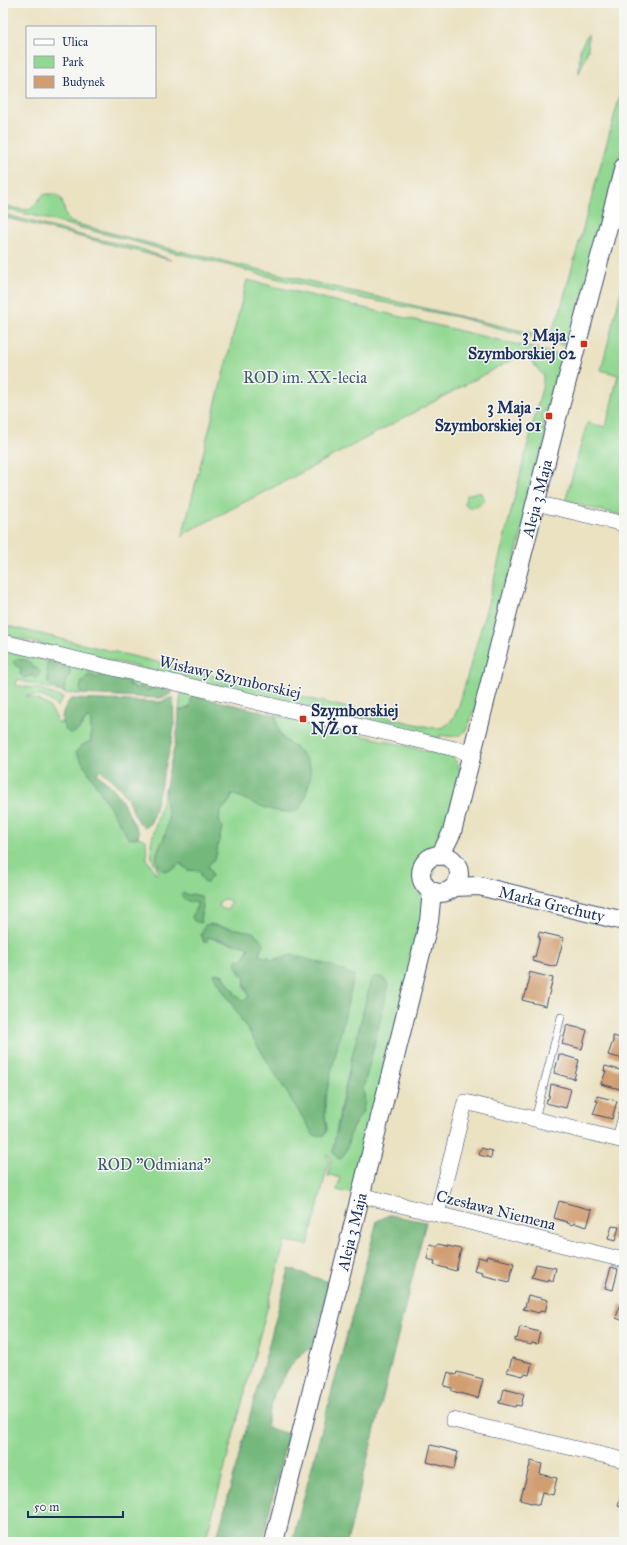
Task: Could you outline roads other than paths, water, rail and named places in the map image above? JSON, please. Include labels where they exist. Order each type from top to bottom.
[{"type":"street","name":"Aleja 3 Maja","points":[[450,862],[452,832],[536,502],[624,167]]},
{"type":"street","points":[[536,502],[624,524]]},
{"type":"street","name":"Wisławy Szymborskiej","points":[[3,642],[472,753]]},
{"type":"street","points":[[429,860],[450,862],[459,876],[443,890],[423,882],[422,870],[429,860]]},
{"type":"street","name":"Marka Grechuty","points":[[450,862],[479,886]]},
{"type":"street","name":"Marka Grechuty","points":[[443,890],[479,886],[624,921]]},
{"type":"street","name":"Aleja 3 Maja","points":[[274,1542],[429,921],[443,890]]},
{"type":"street","points":[[437,1214],[465,1102],[620,1140]]},
{"type":"street","name":"Czesława Niemena","points":[[360,1195],[624,1260]]},
{"type":"street","points":[[452,1420],[624,1460]]},
{"type":"lane","points":[[535,1119],[561,1017]]},
{"type":"lane","points":[[620,1140],[624,1107]]},
{"type":"place","name":"3 Maja - Szymborskiej 02","points":[[584,344]]},
{"type":"place","name":"3 Maja - Szymborskiej 01","points":[[549,416]]},
{"type":"place","name":"Szymborskiej N/Ż 01","points":[[303,719]]},
{"type":"park label","name":"ROD im. XX-lecia","points":[[305,377]]},
{"type":"park label","name":"ROD \"Odmiana\"","points":[[154,1164]]}]
